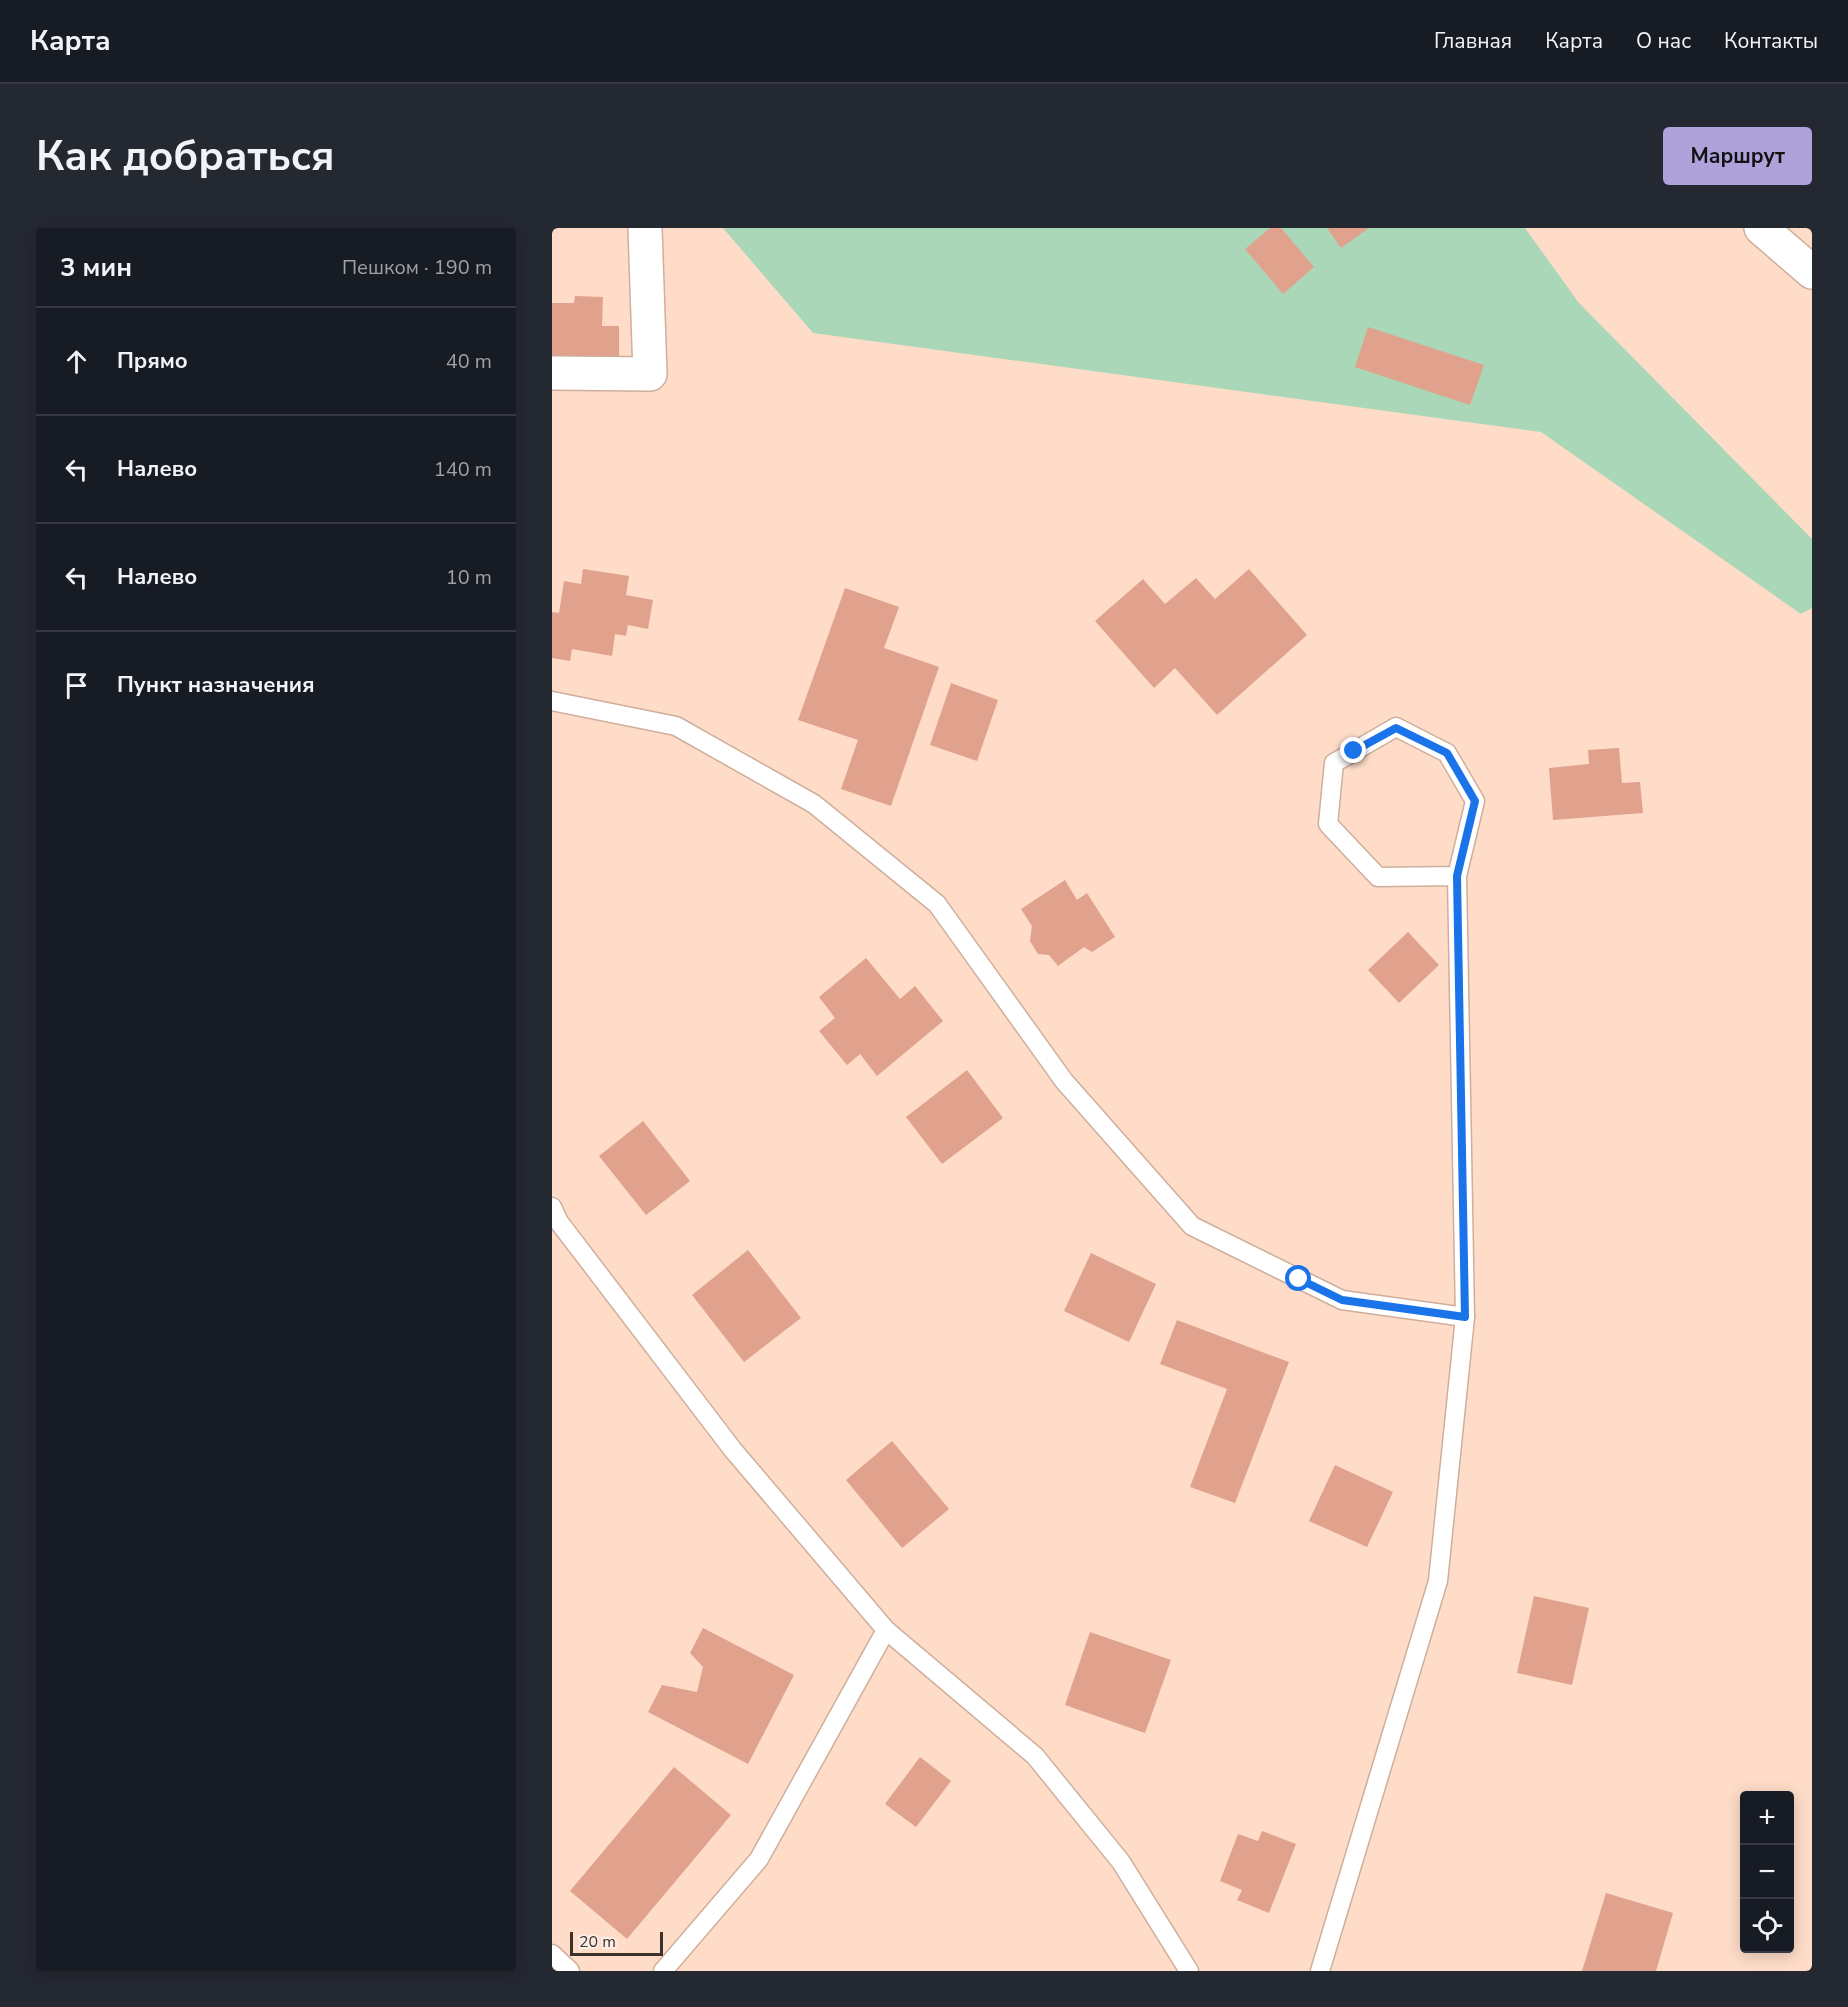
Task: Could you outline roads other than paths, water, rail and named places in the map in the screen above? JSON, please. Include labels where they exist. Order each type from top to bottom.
[{"type":"street","points":[[552,373],[650,374],[645,228]]},
{"type":"street","points":[[1761,228],[1812,272]]},
{"type":"lane","points":[[552,701],[676,726],[814,804],[937,904],[1064,1081],[1192,1226],[1342,1300],[1465,1317]]},
{"type":"lane","points":[[1320,1971],[1438,1581],[1465,1317],[1457,876],[1475,801],[1447,753],[1396,728],[1334,763],[1328,824],[1378,877],[1457,876]]},
{"type":"lane","points":[[552,1207],[559,1222],[733,1450],[886,1630],[1035,1756],[1121,1862],[1189,1971]]},
{"type":"lane","points":[[663,1971],[759,1859],[886,1630]]},
{"type":"lane","points":[[552,1954],[570,1971]]}]
